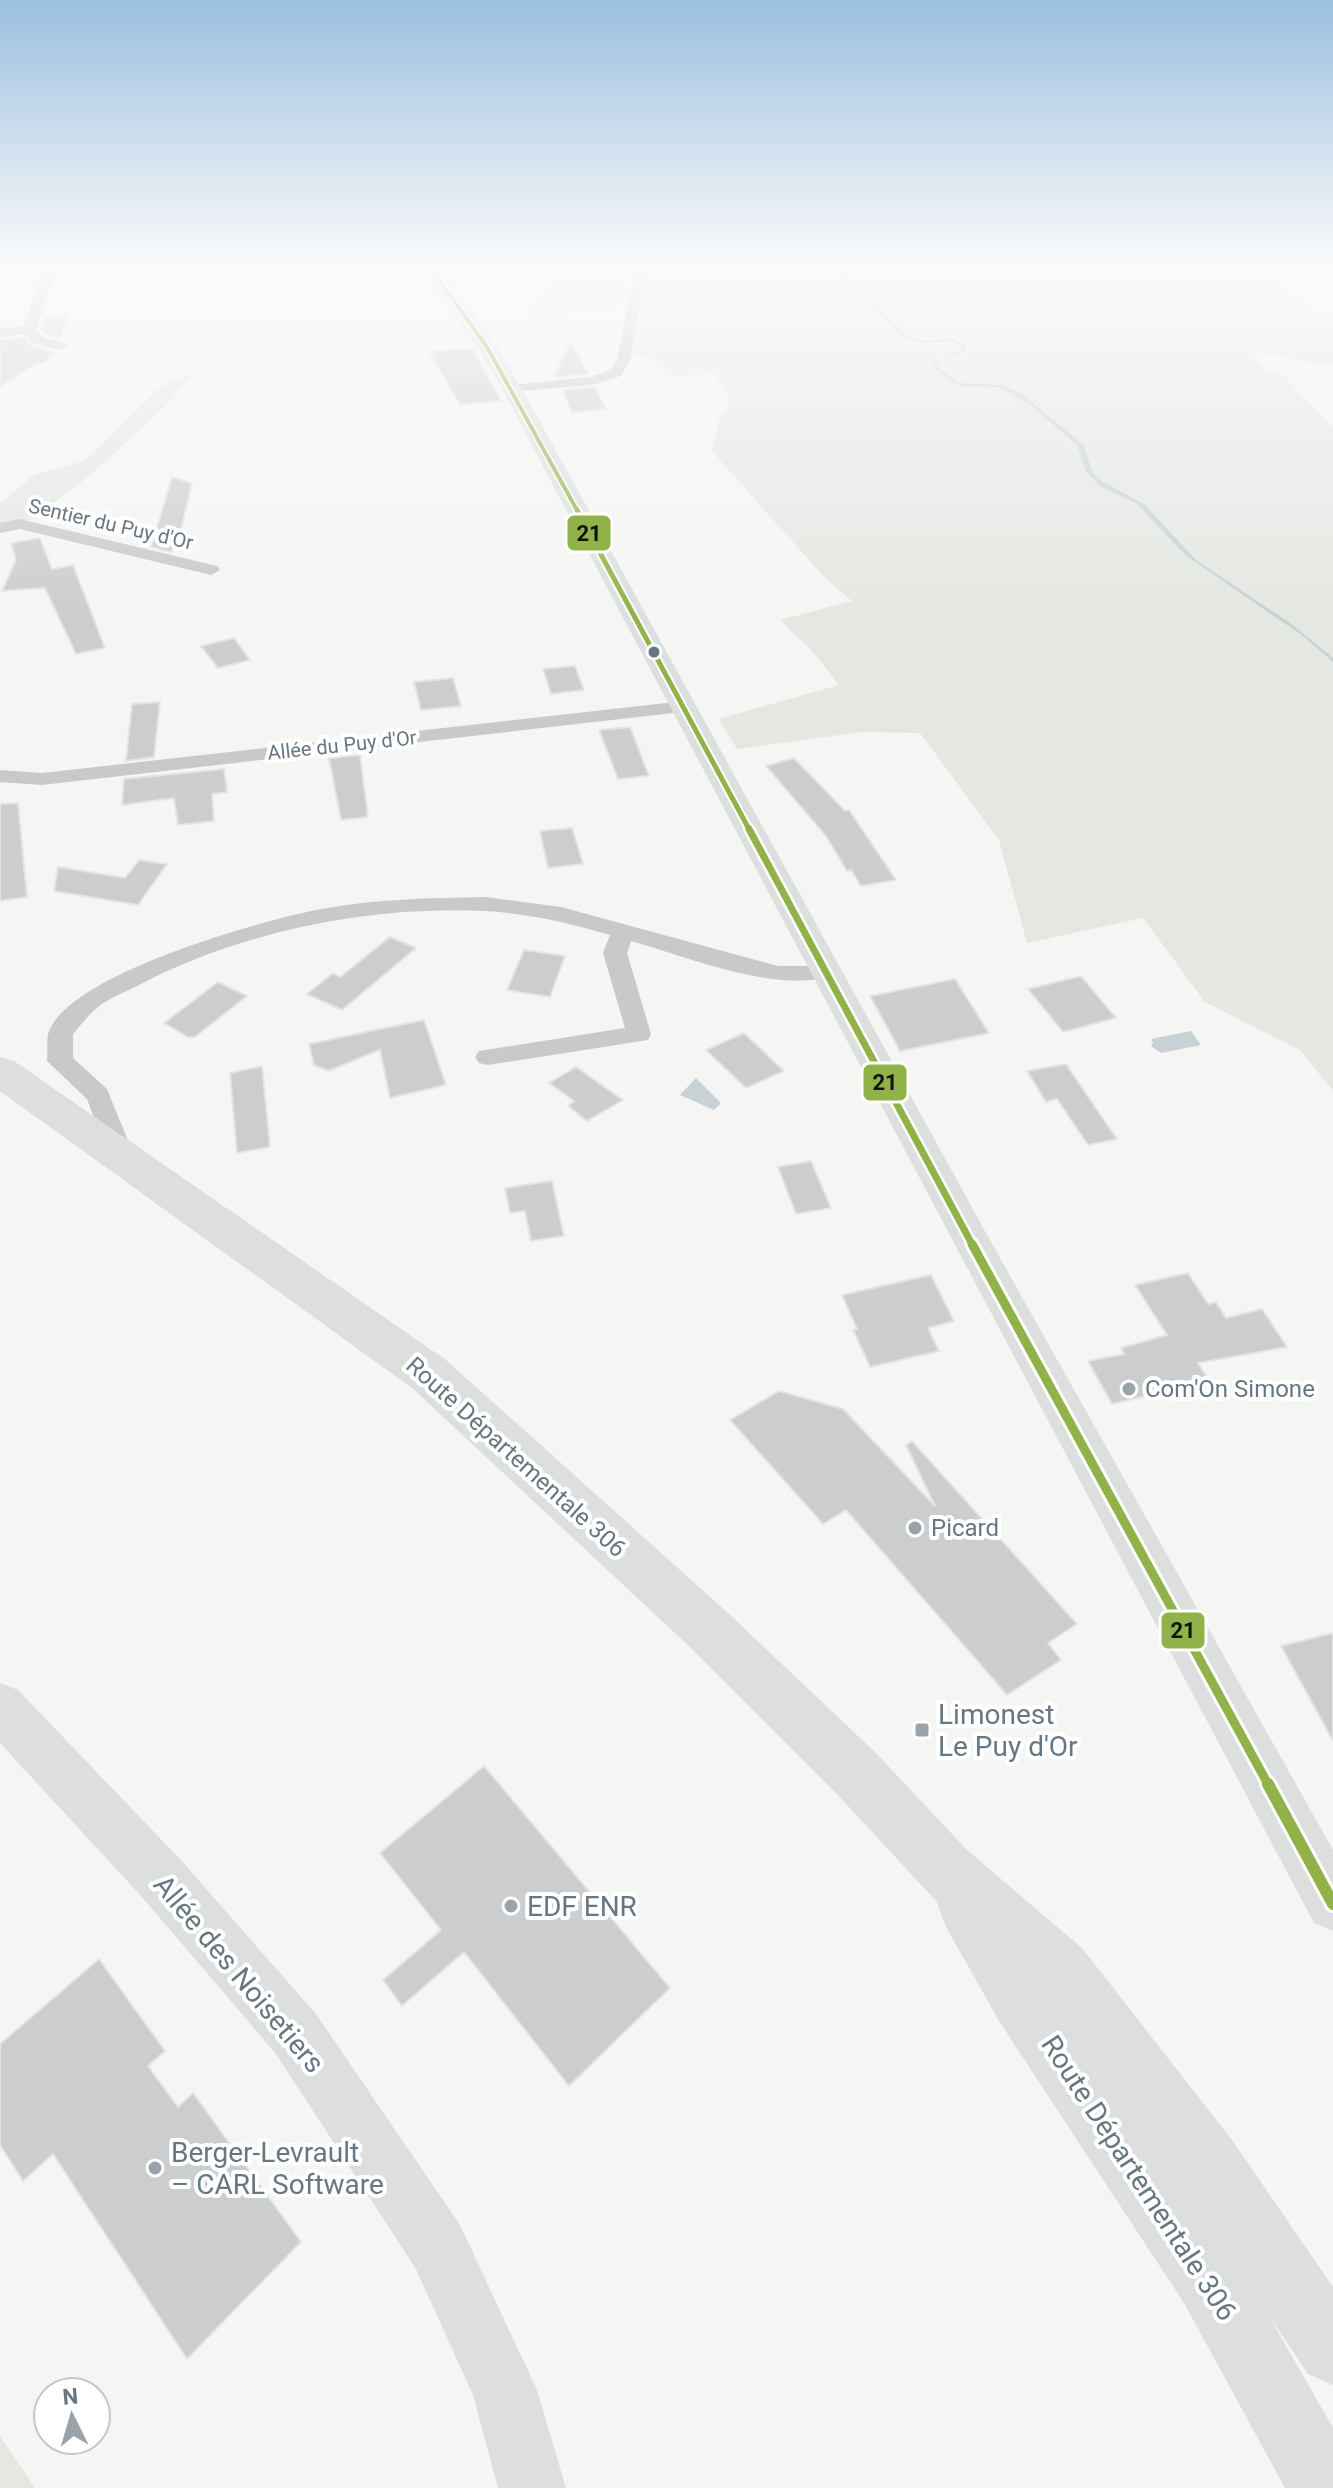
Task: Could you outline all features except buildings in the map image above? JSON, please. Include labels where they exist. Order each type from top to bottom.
[{"type":"main road","points":[[508,382],[1333,1904]]},
{"type":"main road","name":"Route Départementale 306","points":[[0,1071],[429,1374],[709,1630],[856,1773],[946,1871],[1060,1970],[1208,2164],[1333,2349]]},
{"type":"main road","name":"Allée des Noisetiers","points":[[0,1707],[160,1877],[296,2034],[438,2247],[504,2390],[532,2488]]},
{"type":"main road","name":"Route Départementale 306","points":[[946,1871],[1021,1999],[1209,2278],[1326,2488]]},
{"type":"street","points":[[512,389],[581,382]]},
{"type":"street","name":"Sentier du Puy d'Or","points":[[0,528],[20,524],[211,570]]},
{"type":"street","name":"Allée du Puy d'Or","points":[[0,776],[42,779],[684,707]]},
{"type":"street","points":[[122,1158],[98,1095],[60,1061],[61,1032],[90,1001],[163,963],[242,936],[322,916],[406,906],[485,904],[561,914],[778,974],[826,971]]},
{"type":"street","points":[[488,1057],[639,1034],[615,953],[623,930]]},
{"type":"shaded area","points":[[168,382],[187,382],[170,402],[94,472],[33,519],[0,525],[0,504],[34,475],[84,461]]},
{"type":"shaded area","points":[[721,382],[1290,382],[1333,427],[1333,1091],[1300,1050],[1205,1002],[1143,918],[1027,943],[999,840],[920,733],[862,732],[737,749],[719,719],[839,685],[814,653],[780,620],[852,601],[824,577],[712,451],[719,420],[729,403]]},
{"type":"shaded area","points":[[952,382],[1003,385],[1023,395],[1084,445],[1092,471],[1098,479],[1144,504],[1196,560],[1290,623],[1333,658],[1333,662],[1303,636],[1185,555],[1136,503],[1101,487],[1086,472],[1077,446],[1031,405],[999,387],[963,387]]},
{"type":"shaded area","points":[[1191,1031],[1201,1045],[1161,1053],[1151,1046],[1151,1039]]},
{"type":"shaded area","points":[[696,1078],[721,1103],[714,1110],[680,1095]]},
{"type":"shaded area","points":[[0,2436],[35,2488],[0,2488]]},
{"type":"transit line","name":"21","points":[[508,382],[977,1253],[1333,1904]]},
{"type":"place","name":"Com'On Simone","points":[[1129,1389]]},
{"type":"place","name":"Picard","points":[[915,1528]]},
{"type":"place","name":"Limonest Le Puy d'Or","points":[[922,1730]]},
{"type":"place","name":"EDF ENR","points":[[511,1906]]},
{"type":"place","name":"Berger-Levrault – CARL Software","points":[[155,2168]]}]
